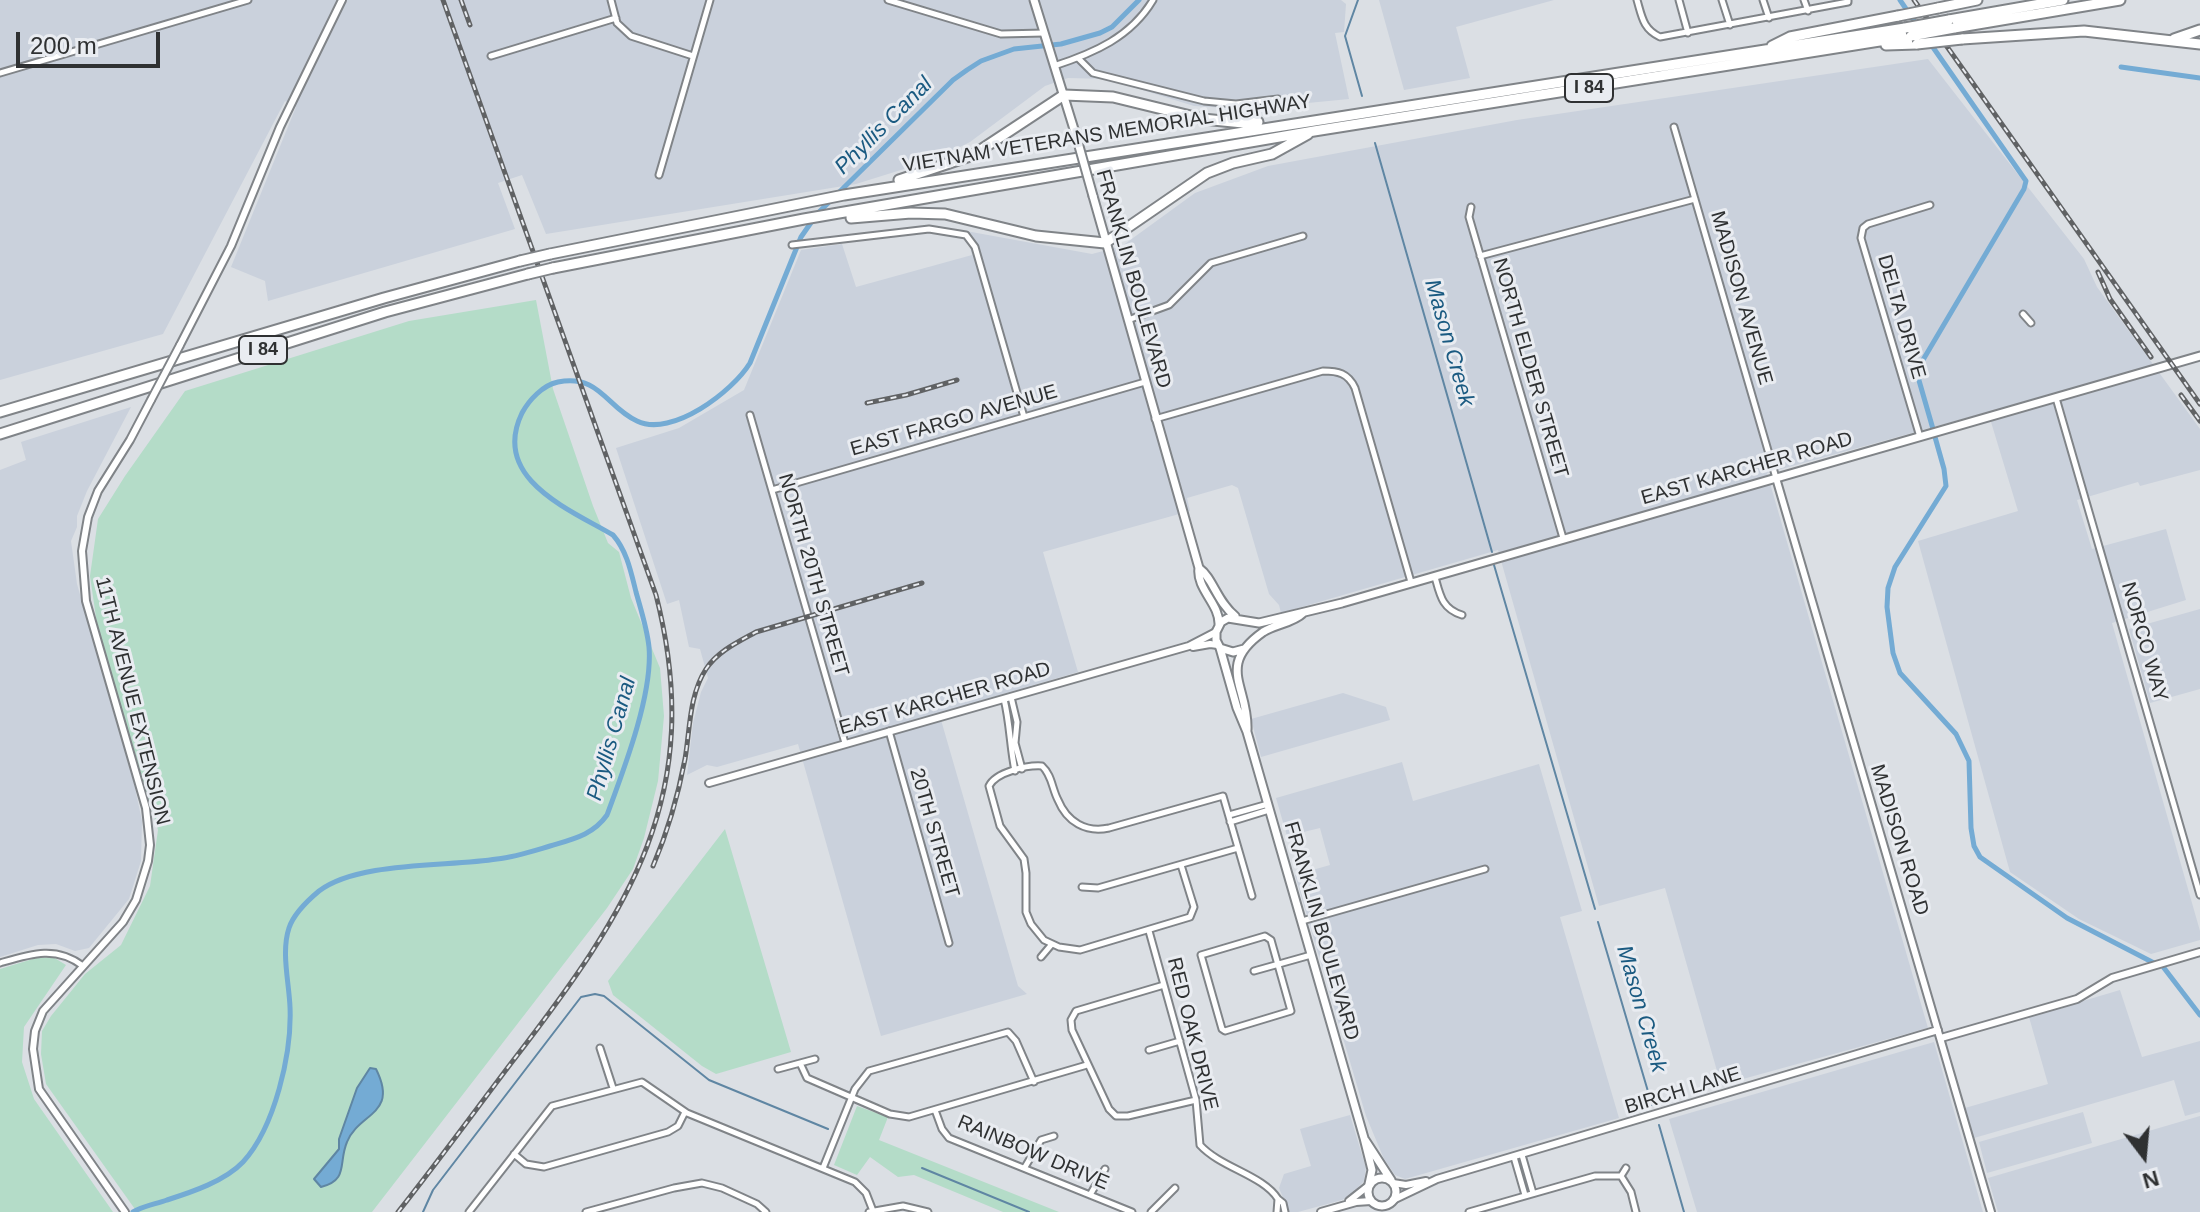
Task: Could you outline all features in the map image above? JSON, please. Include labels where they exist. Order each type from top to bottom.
[{"type":"highway","points":[[1762,51],[1790,37],[1977,0]]},
{"type":"highway","name":"I 84","points":[[1911,36],[2011,9],[2063,0]]},
{"type":"highway","name":"I 84","points":[[1952,24],[2120,0]]},
{"type":"highway","points":[[2171,40],[2200,30]]},
{"type":"highway","points":[[1911,36],[1962,39],[2084,31],[2200,44]]},
{"type":"highway","name":"VIETNAM VETERANS MEMORIAL HIGHWAY","points":[[0,412],[520,261],[844,195],[1762,51],[1911,36]]},
{"type":"highway","name":"VIETNAM VETERANS MEMORIAL HIGHWAY","points":[[825,219],[1314,131],[1911,36]]},
{"type":"highway","points":[[844,195],[902,180],[973,155],[1064,95],[1113,97],[1174,114],[1243,123],[1381,109]]},
{"type":"highway","points":[[825,219],[945,214],[1036,236],[1105,243],[1207,173],[1272,154],[1314,131]]},
{"type":"highway","name":"I 84","points":[[0,434],[385,312],[528,274],[725,234],[825,219]]},
{"type":"main road","name":"FRANKLIN BOULEVARD","points":[[1034,0],[1077,139],[1199,568],[1198,575],[1219,615],[1219,646],[1247,732],[1364,1138],[1372,1170],[1369,1185]]},
{"type":"main road","name":"EAST KARCHER ROAD","points":[[1303,613],[2200,356]]},
{"type":"main road","name":"FRANKLIN BOULEVARD","points":[[1199,568],[1205,572],[1221,603],[1236,617],[1248,622],[1252,635],[1239,657],[1236,672],[1247,732]]},
{"type":"main road","points":[[1248,622],[1259,623],[1303,613]]},
{"type":"main road","points":[[1219,646],[1233,652],[1269,628],[1298,618],[1303,613]]},
{"type":"main road","points":[[1217,629],[1228,618],[1236,617]]},
{"type":"main road","name":"FRANKLIN BOULEVARD","points":[[1364,1138],[1392,1182]]},
{"type":"main road","points":[[1377,1212],[1367,1194],[1369,1185],[1380,1178],[1392,1182],[1396,1191],[1390,1212]]},
{"type":"main road","points":[[1371,1202],[1384,1206],[1393,1201]]},
{"type":"street","points":[[0,73],[248,0]]},
{"type":"street","name":"11TH AVENUE EXTENSION","points":[[125,1212],[45,1098],[34,1071],[33,1049],[40,1017],[47,1005],[107,941],[129,912],[136,900],[150,845],[146,808],[86,601],[82,551],[86,524],[98,491],[130,440],[231,246],[283,119],[342,0]]},
{"type":"street","points":[[611,0],[617,23],[631,36],[693,56]]},
{"type":"street","points":[[659,175],[710,0]]},
{"type":"street","points":[[888,0],[1001,34],[1046,41]]},
{"type":"street","points":[[1054,66],[1114,41],[1134,26],[1153,0]]},
{"type":"street","points":[[1637,0],[1642,21],[1649,32],[1660,37],[1848,1]]},
{"type":"street","points":[[1679,0],[1688,33]]},
{"type":"street","points":[[1722,0],[1730,25]]},
{"type":"street","points":[[1763,0],[1769,18]]},
{"type":"street","points":[[1804,0],[1808,11]]},
{"type":"street","points":[[491,56],[616,18]]},
{"type":"street","points":[[1078,58],[1093,73],[1204,101],[1236,104],[1278,99]]},
{"type":"street","name":"MADISON AVENUE","points":[[1674,127],[1776,478]]},
{"type":"street","points":[[1480,256],[1695,199]]},
{"type":"street","name":"DELTA DRIVE","points":[[1920,437],[1861,238],[1863,228],[1868,224],[1930,205]]},
{"type":"street","name":"NORTH ELDER STREET","points":[[1471,207],[1469,217],[1563,538]]},
{"type":"street","points":[[792,245],[929,229],[962,233],[973,241],[1024,417]]},
{"type":"street","points":[[1127,320],[1169,305],[1211,263],[1303,236]]},
{"type":"street","points":[[2023,314],[2031,323]]},
{"type":"street","points":[[1155,419],[1323,371],[1343,373],[1351,379],[1355,388],[1411,582]]},
{"type":"street","name":"EAST FARGO AVENUE","points":[[772,490],[1145,382]]},
{"type":"street","name":"NORCO WAY","points":[[2056,398],[2200,895]]},
{"type":"street","name":"NORTH 20TH STREET","points":[[750,415],[845,743]]},
{"type":"street","name":"MADISON ROAD","points":[[1776,478],[1991,1212]]},
{"type":"street","points":[[1434,576],[1442,601],[1452,612],[1462,615]]},
{"type":"street","points":[[1189,646],[1217,629]]},
{"type":"street","points":[[1189,646],[1219,646]]},
{"type":"street","name":"EAST KARCHER ROAD","points":[[709,783],[1189,646]]},
{"type":"street","points":[[1007,698],[1010,743],[1018,770]]},
{"type":"street","name":"20TH STREET","points":[[889,731],[949,943]]},
{"type":"street","points":[[1181,865],[1194,907],[1192,915],[1184,920],[1080,950],[1052,944],[1044,940],[1031,924],[1025,905],[1024,859],[1000,826],[989,793],[991,781],[1037,765],[1046,769],[1062,808],[1077,824],[1091,830],[1223,796],[1252,896]]},
{"type":"street","points":[[1229,818],[1268,807]]},
{"type":"street","points":[[1082,887],[1098,888],[1238,848]]},
{"type":"street","points":[[1301,922],[1485,869]]},
{"type":"street","name":"RED OAK DRIVE","points":[[1149,931],[1196,1100],[1200,1145],[1215,1159],[1269,1189],[1283,1203],[1285,1212]]},
{"type":"street","points":[[1268,936],[1278,964],[1291,1011],[1225,1031],[1222,1029],[1201,955],[1268,936]]},
{"type":"street","points":[[1041,957],[1052,944]]},
{"type":"street","points":[[0,963],[48,952],[74,959],[83,966]]},
{"type":"street","name":"BIRCH LANE","points":[[1392,1182],[1406,1185],[1437,1179],[1939,1034],[2077,999],[2112,978],[2200,952]]},
{"type":"street","points":[[1254,971],[1311,955]]},
{"type":"street","points":[[1164,985],[1076,1011],[1071,1020],[1072,1030],[1109,1109],[1116,1116],[1196,1100]]},
{"type":"street","points":[[823,1168],[851,1099],[869,1071],[1008,1032],[1034,1082]]},
{"type":"street","points":[[1149,1050],[1180,1041]]},
{"type":"street","points":[[600,1048],[613,1088]]},
{"type":"street","points":[[778,1069],[815,1059]]},
{"type":"street","points":[[800,1063],[807,1078],[851,1099],[901,1117],[935,1110],[1087,1065]]},
{"type":"street","points":[[469,1212],[552,1106],[642,1082],[685,1112],[861,1186],[871,1211],[903,1206],[928,1212]]},
{"type":"street","name":"RAINBOW DRIVE","points":[[935,1110],[949,1138],[1132,1212]]},
{"type":"street","points":[[514,1154],[526,1164],[544,1167],[668,1132],[678,1126],[685,1112]]},
{"type":"street","points":[[1025,1167],[1041,1140],[1054,1136]]},
{"type":"street","points":[[1518,1156],[1533,1193]]},
{"type":"street","points":[[1518,1156],[1525,1195]]},
{"type":"street","points":[[1621,1176],[1626,1168]]},
{"type":"street","points":[[1090,1195],[1105,1169]]},
{"type":"street","points":[[1469,1212],[1595,1176],[1621,1176]]},
{"type":"street","points":[[1621,1176],[1631,1192],[1636,1212]]},
{"type":"street","name":"BIRCH LANE","points":[[1393,1201],[1437,1179]]},
{"type":"street","points":[[586,1212],[702,1183],[722,1188],[757,1204],[766,1212]]},
{"type":"street","points":[[1347,1204],[1369,1185]]},
{"type":"street","points":[[1151,1212],[1175,1188]]},
{"type":"street","points":[[1277,1212],[1278,1199]]},
{"type":"street","points":[[1321,1212],[1347,1204],[1371,1202]]},
{"type":"street","points":[[474,1206],[480,1212]]},
{"type":"shaded area","points":[[0,0],[1341,0],[1346,4],[1344,32],[1335,33],[1349,99],[1246,109],[1194,106],[1107,79],[1068,78],[1045,86],[970,142],[936,159],[856,184],[546,234],[522,175],[498,183],[515,229],[268,301],[265,281],[231,267],[296,107],[285,101],[163,334],[0,380]]},
{"type":"shaded area","points":[[1379,0],[1554,0],[1456,27],[1470,78],[1404,90]]},
{"type":"shaded area","points":[[1928,59],[2084,259],[2097,287],[2200,429],[2200,470],[2140,486],[2138,482],[2077,500],[2092,549],[2166,529],[2186,600],[2112,623],[2200,931],[2200,940],[2151,954],[2079,919],[2010,872],[1918,541],[2018,511],[1988,412],[1767,473],[1928,1028],[1721,1085],[1665,888],[1599,906],[1498,550],[1281,613],[1279,605],[1269,594],[1238,488],[1232,485],[1187,498],[1190,511],[1043,552],[1078,672],[939,713],[1018,986],[1027,994],[881,1036],[798,744],[717,767],[707,765],[687,775],[693,723],[708,678],[700,649],[689,647],[679,600],[667,604],[616,448],[679,428],[744,390],[801,250],[842,244],[856,287],[972,255],[966,231],[1092,254],[1122,246],[1195,193],[1268,166],[1517,120]]},
{"type":"shaded area","points":[[131,407],[87,491],[71,541],[77,584],[134,783],[142,821],[141,861],[129,899],[89,948],[75,951],[56,944],[38,945],[0,957],[0,470],[26,460],[21,442]]},
{"type":"shaded area","points":[[2200,609],[2200,689],[2150,703],[2129,629]]},
{"type":"shaded area","points":[[1343,693],[1386,707],[1390,720],[1261,757],[1251,719]]},
{"type":"shaded area","points":[[1402,762],[1413,801],[1539,764],[1582,911],[1560,917],[1619,1118],[1405,1179],[1395,1175],[1384,1159],[1366,1116],[1295,875],[1330,865],[1320,828],[1287,836],[1276,798]]},
{"type":"shaded area","points":[[2120,990],[2142,1057],[2200,1041],[2200,1112],[2185,1116],[2174,1080],[1974,1138],[1965,1108],[2048,1084],[2029,1017]]},
{"type":"shaded area","points":[[1934,1042],[1983,1212],[1697,1212],[1669,1119]]},
{"type":"shaded area","points":[[2083,1112],[2092,1143],[1987,1173],[1979,1142]]},
{"type":"shaded area","points":[[1350,1115],[1366,1168],[1364,1181],[1342,1200],[1289,1212],[1279,1188],[1284,1174],[1311,1166],[1300,1129]]},
{"type":"shaded area","points":[[2200,1116],[2200,1212],[1998,1212],[1988,1178]]},
{"type":"green space","points":[[536,300],[553,389],[593,506],[608,543],[619,552],[631,598],[660,668],[664,716],[658,781],[633,869],[607,908],[372,1212],[137,1212],[46,1084],[41,1054],[42,1031],[51,1016],[85,974],[121,945],[150,886],[158,830],[98,631],[90,576],[98,519],[185,391],[409,321]]},
{"type":"green space","points":[[725,829],[791,1052],[716,1074],[613,995],[608,981]]},
{"type":"green space","points":[[53,957],[66,965],[24,1027],[22,1062],[34,1099],[113,1212],[0,1212],[0,969],[36,958]]},
{"type":"green space","points":[[857,1106],[888,1117],[879,1140],[1059,1212],[1003,1212],[914,1175],[898,1177],[870,1157],[857,1175],[834,1165]]},
{"type":"water","points":[[370,1068],[376,1069],[382,1084],[380,1104],[347,1142],[336,1180],[321,1187],[314,1179],[339,1149],[339,1139],[357,1088]]},
{"type":"waterway","name":"Phyllis Canal","points":[[133,1212],[218,1180],[236,1169],[254,1147],[272,1110],[288,1046],[290,1007],[286,957],[289,928],[298,912],[319,891],[357,874],[524,854],[582,835],[607,815],[629,754],[647,687],[647,633],[630,569],[618,541],[613,535],[557,503],[526,474],[517,456],[515,436],[528,403],[547,386],[572,381],[593,387],[626,415],[651,425],[684,418],[700,409],[730,386],[750,363],[801,237],[817,214],[953,80],[981,61],[1014,49],[1061,44],[1100,33],[1112,27],[1139,0]]},
{"type":"waterway","name":"Mason Creek","points":[[1358,0],[1345,36],[1362,96]]},
{"type":"waterway","points":[[1900,0],[1917,25]]},
{"type":"waterway","points":[[1930,43],[2026,181],[1920,365],[1918,377],[1933,429]]},
{"type":"waterway","points":[[2121,67],[2200,78]]},
{"type":"waterway","name":"Mason Creek","points":[[1375,143],[1492,552]]},
{"type":"waterway","points":[[1935,437],[1946,486],[1895,567],[1888,588],[1887,607],[1893,653],[1900,673],[1956,734],[1969,761],[1971,828],[1974,846],[1980,857],[2067,918],[2154,963]]},
{"type":"waterway","name":"Mason Creek","points":[[1494,565],[1595,909]]},
{"type":"waterway","name":"Mason Creek","points":[[1598,922],[1652,1105]]},
{"type":"waterway","points":[[2164,968],[2200,1015]]},
{"type":"waterway","points":[[423,1212],[433,1190],[581,997],[595,994],[604,996],[709,1080],[828,1129]]},
{"type":"waterway","name":"Mason Creek","points":[[1659,1125],[1684,1212]]},
{"type":"waterway","points":[[922,1168],[1029,1212]]},
{"type":"railway","points":[[398,1212],[554,1006],[591,953],[622,900],[647,846],[664,791],[671,731],[669,666],[656,595],[443,0]]},
{"type":"railway","points":[[461,0],[470,25]]},
{"type":"railway","points":[[1914,0],[2200,404]]},
{"type":"railway","points":[[2098,272],[2110,299],[2151,357]]},
{"type":"railway","points":[[867,403],[957,380]]},
{"type":"railway","points":[[2181,395],[2200,421]]},
{"type":"railway","points":[[653,866],[679,786],[696,690],[716,657],[756,632],[922,583]]}]
